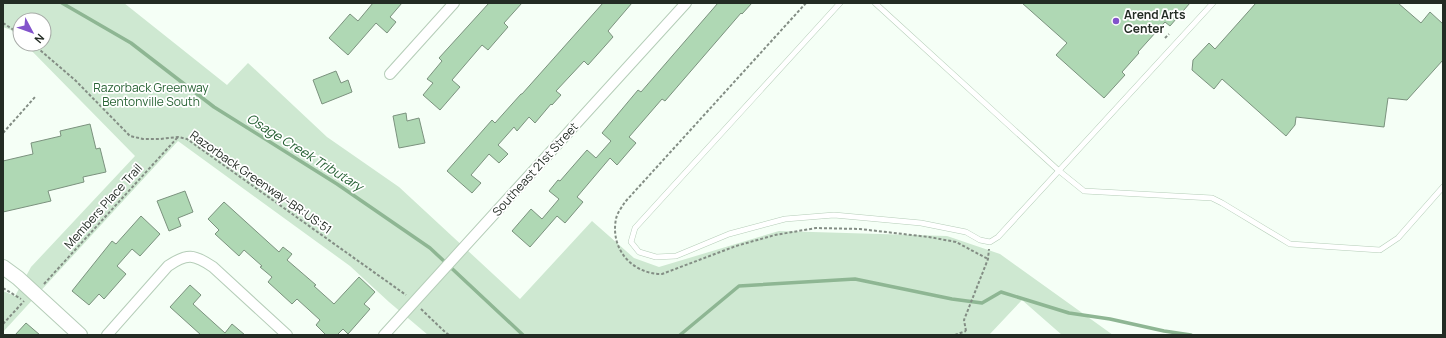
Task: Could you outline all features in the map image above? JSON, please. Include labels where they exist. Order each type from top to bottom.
[{"type":"street","points":[[390,74],[454,3]]},
{"type":"street","name":"Southeast 21st Street","points":[[384,335],[686,3]]},
{"type":"street","points":[[108,335],[168,266],[179,259],[191,256],[202,259],[213,267],[287,335]]},
{"type":"street","points":[[3,267],[18,278],[80,335]]},
{"type":"lane","points":[[840,3],[635,228],[631,242],[639,252],[656,257],[676,256],[729,234],[785,219],[834,215],[921,223],[966,232],[980,240],[990,242],[998,237],[1213,3]]},
{"type":"lane","points":[[875,3],[1058,170],[1084,191],[1212,198],[1290,244],[1380,250],[1398,238],[1443,188]]},
{"type":"path","points":[[806,3],[625,202],[616,217],[614,235],[620,251],[626,259],[637,268],[651,274],[662,274],[736,246],[775,234],[816,228],[860,230],[956,242],[988,259],[964,320],[966,331],[965,335]]},
{"type":"path","points":[[3,23],[12,29]]},
{"type":"path","points":[[1165,38],[1169,34]]},
{"type":"path","name":"Razorback Greenway-BR:US:51","points":[[42,52],[76,81],[130,136],[160,139],[178,136],[187,139],[404,293]]},
{"type":"path","points":[[3,133],[35,97]]},
{"type":"path","name":"Members Place Trail","points":[[42,287],[178,136]]},
{"type":"path","points":[[3,324],[24,300],[26,300]]},
{"type":"path","points":[[421,308],[449,335]]},
{"type":"path","points":[[955,335],[966,331]]},
{"type":"green space","name":"Razorback Greenway Bentonville South","points":[[3,3],[124,3],[227,85],[248,63],[327,137],[399,187],[520,299],[592,221],[634,258],[659,267],[779,231],[947,236],[1000,254],[1113,335],[1062,335],[1022,300],[989,335],[428,335],[350,266],[178,141],[3,332],[3,291],[15,296],[31,267],[135,156],[33,52],[52,52],[52,12],[12,12],[12,31],[3,27]]},
{"type":"building","points":[[373,3],[402,3],[390,17],[396,22],[387,33],[376,23],[348,55],[329,38],[350,14],[358,21]]},
{"type":"building","points":[[489,3],[522,3],[504,23],[508,27],[488,50],[482,45],[452,80],[460,87],[440,110],[423,95],[433,83],[427,79],[442,61],[439,58]]},
{"type":"building","points":[[603,3],[632,3],[608,31],[613,37],[588,65],[584,61],[556,91],[561,95],[552,105],[551,104],[535,123],[529,117],[517,131],[514,127],[498,145],[508,154],[499,163],[489,154],[471,175],[481,183],[472,193],[447,171],[492,120],[495,123],[522,94]]},
{"type":"building","points":[[718,3],[752,3],[742,14],[741,13],[665,101],[662,99],[629,137],[636,143],[617,165],[610,158],[577,197],[583,202],[565,223],[557,216],[530,247],[512,231],[531,209],[542,219],[559,199],[549,191],[558,180],[560,181],[587,150],[596,158],[611,141],[602,133],[638,90],[641,92]]},
{"type":"building","points":[[1022,3],[1190,3],[1170,26],[1165,22],[1138,52],[1139,53],[1122,72],[1125,75],[1104,98],[1056,55],[1067,43]]},
{"type":"building","points":[[1256,3],[1398,3],[1421,23],[1430,12],[1443,24],[1443,60],[1407,100],[1388,98],[1384,127],[1296,117],[1295,125],[1286,136],[1222,79],[1214,89],[1192,70],[1193,60],[1209,43],[1215,49]]},
{"type":"building","points":[[336,71],[341,83],[348,80],[352,92],[322,104],[313,80]]},
{"type":"building","points":[[406,113],[407,121],[419,118],[425,143],[399,148],[393,116]]},
{"type":"building","points":[[90,124],[96,149],[100,148],[106,172],[83,177],[84,182],[48,191],[51,201],[3,212],[3,161],[33,154],[31,143],[61,136],[60,131]]},
{"type":"building","points":[[185,191],[193,212],[178,218],[181,226],[169,231],[157,201]]},
{"type":"building","points":[[224,202],[279,252],[283,247],[292,254],[287,260],[316,285],[314,286],[334,304],[359,277],[375,292],[364,304],[370,309],[348,334],[343,329],[337,335],[326,335],[316,325],[320,320],[297,299],[292,304],[268,282],[272,277],[260,267],[262,266],[244,250],[239,256],[215,234],[219,230],[208,219]]},
{"type":"building","points":[[141,216],[160,234],[140,256],[132,249],[117,266],[126,274],[104,299],[99,294],[89,305],[72,291],[112,241],[116,244]]},
{"type":"building","points":[[190,285],[201,295],[193,304],[225,333],[232,324],[245,335],[201,335],[170,307]]},
{"type":"building","points":[[26,323],[40,335],[15,335]]},
{"type":"waterway","name":"Osage Creek Tributary","points":[[62,3],[131,43],[214,107],[337,184],[430,248],[523,335]]},
{"type":"waterway","name":"Osage Creek Tributary","points":[[680,335],[739,286],[855,279],[952,299],[982,303],[1001,292],[1069,313],[1110,319],[1164,331],[1191,335]]},
{"type":"place","name":"Arend Arts Center","points":[[1116,21]]}]
